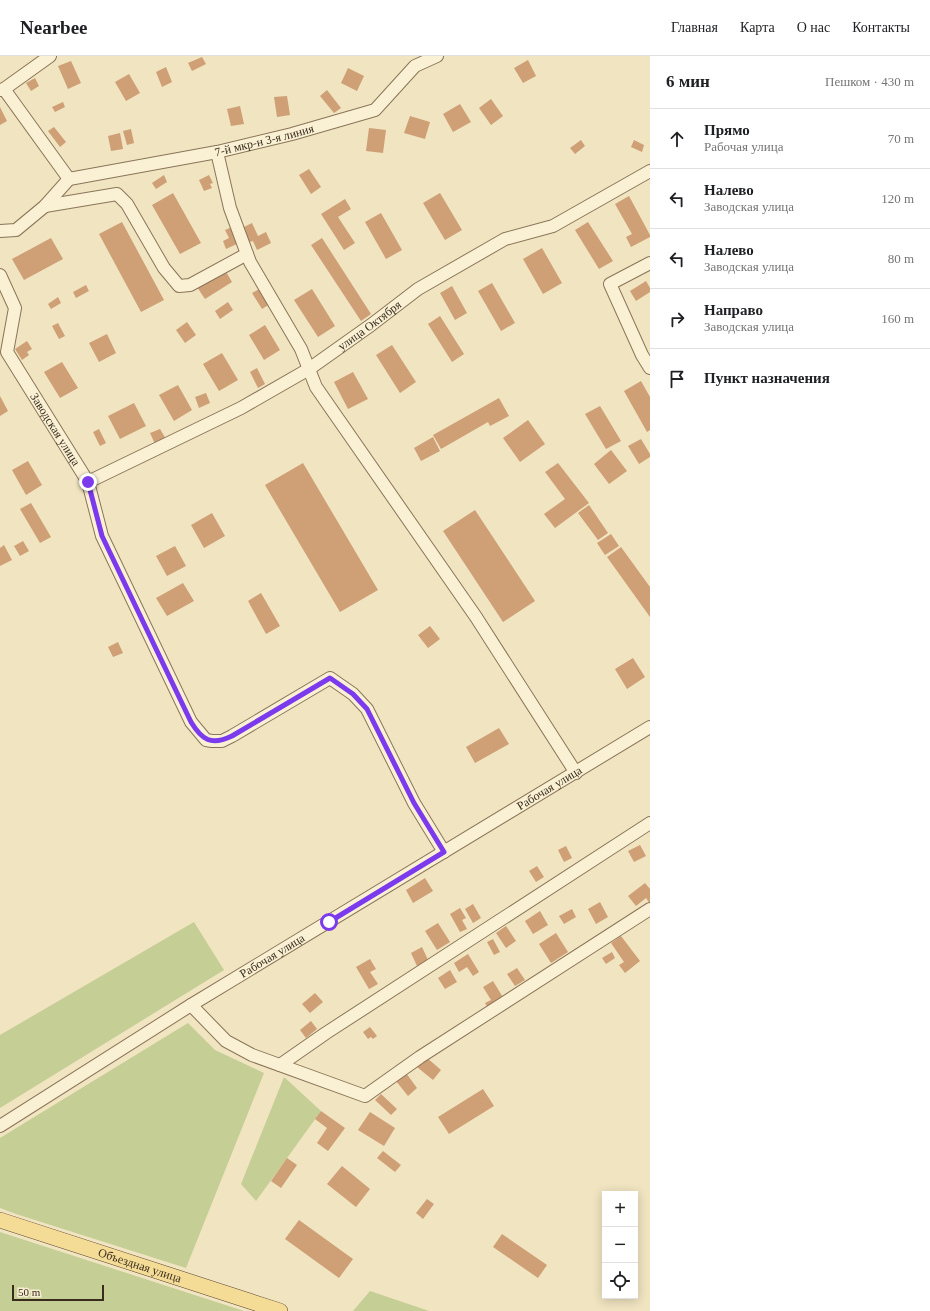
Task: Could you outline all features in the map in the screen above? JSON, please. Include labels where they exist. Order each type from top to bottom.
[{"type":"main road","name":"Объездная улица","points":[[0,1220],[280,1311]]},
{"type":"street","points":[[0,231],[16,230],[45,206],[69,179],[2,90],[50,56]]},
{"type":"street","name":"7-й мкр-н 3-я линия","points":[[69,179],[217,152],[292,134],[375,110],[415,66],[437,56]]},
{"type":"street","points":[[217,152],[230,208],[250,262],[301,349],[316,387],[476,617],[576,773]]},
{"type":"street","name":"улица Октября","points":[[88,482],[241,408],[309,368],[371,325],[418,289],[505,239],[554,226],[650,171]]},
{"type":"street","points":[[45,206],[117,194],[127,204],[164,268],[179,286],[190,285],[247,254]]},
{"type":"street","points":[[650,263],[610,284],[646,353],[650,368]]},
{"type":"street","name":"Заводская улица","points":[[0,275],[15,308],[7,352],[88,482],[102,536],[168,677],[191,722],[200,734],[206,740],[212,742],[227,739],[330,678],[353,694],[367,709],[414,803],[444,852]]},
{"type":"street","name":"Рабочая улица","points":[[0,1126],[191,1005],[650,727]]},
{"type":"street","points":[[280,1065],[326,1033],[650,823]]},
{"type":"street","points":[[191,1005],[226,1041],[252,1056],[365,1096],[420,1057],[650,909]]},
{"type":"green space","points":[[194,922],[224,970],[0,1108],[0,1035]]},
{"type":"green space","points":[[188,1023],[215,1050],[264,1073],[186,1268],[0,1208],[0,1138]]},
{"type":"green space","points":[[284,1077],[321,1111],[256,1201],[241,1184]]},
{"type":"green space","points":[[0,1232],[244,1311],[0,1311]]},
{"type":"green space","points":[[370,1291],[429,1311],[353,1311]]},
{"type":"building","points":[[202,57],[206,64],[192,71],[188,63]]},
{"type":"building","points":[[528,60],[536,76],[523,83],[514,68]]},
{"type":"building","points":[[71,61],[81,83],[68,89],[58,66]]},
{"type":"building","points":[[166,67],[172,82],[162,87],[156,72]]},
{"type":"building","points":[[348,68],[364,76],[357,91],[341,83]]},
{"type":"building","points":[[129,74],[140,93],[126,101],[115,82]]},
{"type":"building","points":[[35,78],[39,86],[31,91],[26,83]]},
{"type":"building","points":[[327,90],[341,108],[334,113],[320,96]]},
{"type":"building","points":[[287,96],[290,115],[277,117],[274,97]]},
{"type":"building","points":[[491,99],[503,116],[491,125],[479,108]]},
{"type":"building","points":[[63,102],[65,107],[55,112],[52,107]]},
{"type":"building","points":[[460,104],[471,122],[453,132],[443,114]]},
{"type":"building","points":[[240,106],[244,124],[231,126],[227,109]]},
{"type":"building","points":[[0,107],[7,121],[0,125]]},
{"type":"building","points":[[410,116],[430,122],[425,139],[404,133]]},
{"type":"building","points":[[54,127],[66,142],[60,147],[48,131]]},
{"type":"building","points":[[369,128],[386,130],[383,153],[366,151]]},
{"type":"building","points":[[131,129],[134,143],[127,145],[123,131]]},
{"type":"building","points":[[120,133],[123,149],[111,151],[108,136]]},
{"type":"building","points":[[581,140],[585,146],[575,154],[570,148]]},
{"type":"building","points":[[634,140],[644,145],[642,152],[631,147]]},
{"type":"building","points":[[309,169],[321,187],[311,194],[299,175]]},
{"type":"building","points":[[164,175],[167,182],[156,189],[152,183]]},
{"type":"building","points":[[209,175],[213,183],[210,184],[212,188],[204,191],[199,180]]},
{"type":"building","points":[[173,193],[201,243],[180,254],[152,205]]},
{"type":"building","points":[[440,193],[462,230],[445,240],[423,203]]},
{"type":"building","points":[[629,196],[650,235],[650,237],[631,247],[626,237],[632,234],[615,204]]},
{"type":"building","points":[[345,199],[351,209],[338,217],[355,243],[344,250],[321,214]]},
{"type":"building","points":[[381,213],[402,250],[386,259],[365,222]]},
{"type":"building","points":[[122,222],[164,300],[141,312],[99,234]]},
{"type":"building","points":[[588,222],[613,261],[599,269],[575,230]]},
{"type":"building","points":[[252,223],[258,236],[266,232],[271,243],[257,250],[253,241],[249,242],[242,228]]},
{"type":"building","points":[[232,227],[239,243],[226,249],[223,241],[229,238],[225,230]]},
{"type":"building","points":[[51,238],[63,259],[24,280],[12,259]]},
{"type":"building","points":[[322,238],[371,314],[361,321],[311,245]]},
{"type":"building","points":[[542,248],[562,283],[543,294],[523,259]]},
{"type":"building","points":[[225,270],[232,282],[205,299],[197,287]]},
{"type":"building","points":[[646,281],[650,288],[650,292],[636,301],[630,291]]},
{"type":"building","points":[[492,283],[515,323],[501,331],[478,291]]},
{"type":"building","points":[[86,285],[89,291],[76,298],[73,292]]},
{"type":"building","points":[[452,286],[467,313],[455,320],[440,293]]},
{"type":"building","points":[[261,288],[270,304],[262,309],[252,293]]},
{"type":"building","points":[[312,289],[335,326],[318,337],[294,300]]},
{"type":"building","points":[[58,297],[61,303],[51,309],[48,304]]},
{"type":"building","points":[[228,302],[233,310],[220,319],[215,311]]},
{"type":"building","points":[[440,316],[464,354],[452,362],[428,324]]},
{"type":"building","points":[[187,322],[196,335],[185,343],[176,330]]},
{"type":"building","points":[[58,323],[65,336],[59,339],[52,326]]},
{"type":"building","points":[[265,325],[280,350],[264,360],[249,335]]},
{"type":"building","points":[[107,334],[116,353],[99,362],[89,343]]},
{"type":"building","points":[[27,341],[32,349],[27,352],[29,355],[22,360],[15,349]]},
{"type":"building","points":[[392,345],[416,382],[400,393],[376,355]]},
{"type":"building","points":[[222,353],[238,380],[219,391],[203,364]]},
{"type":"building","points":[[62,362],[78,388],[60,398],[44,372]]},
{"type":"building","points":[[257,368],[265,384],[258,388],[250,372]]},
{"type":"building","points":[[353,372],[368,399],[348,409],[334,382]]},
{"type":"building","points":[[641,381],[650,397],[650,430],[647,432],[624,391]]},
{"type":"building","points":[[178,385],[192,410],[174,421],[159,395]]},
{"type":"building","points":[[206,393],[210,403],[199,408],[195,397]]},
{"type":"building","points":[[0,396],[8,411],[0,416]]},
{"type":"building","points":[[499,398],[509,416],[490,426],[488,422],[441,449],[433,435]]},
{"type":"building","points":[[134,403],[146,426],[120,439],[108,416]]},
{"type":"building","points":[[600,406],[621,441],[606,449],[585,414]]},
{"type":"building","points":[[528,420],[545,444],[520,462],[503,438]]},
{"type":"building","points":[[99,429],[106,443],[100,446],[93,432]]},
{"type":"building","points":[[160,429],[166,439],[155,444],[150,433]]},
{"type":"building","points":[[433,437],[440,451],[421,461],[414,448]]},
{"type":"building","points":[[641,439],[650,454],[650,457],[639,464],[628,446]]},
{"type":"building","points":[[611,450],[627,471],[609,484],[594,464]]},
{"type":"building","points":[[28,461],[42,485],[26,495],[12,470]]},
{"type":"building","points":[[303,463],[378,590],[340,612],[265,485]]},
{"type":"building","points":[[558,463],[589,503],[555,528],[544,514],[565,499],[545,472]]},
{"type":"building","points":[[31,503],[51,537],[40,543],[20,509]]},
{"type":"building","points":[[589,505],[608,533],[598,540],[578,513]]},
{"type":"building","points":[[475,510],[535,601],[503,622],[443,531]]},
{"type":"building","points":[[212,513],[225,536],[204,548],[191,525]]},
{"type":"building","points":[[611,534],[619,546],[605,555],[597,543]]},
{"type":"building","points":[[23,541],[29,551],[20,556],[14,546]]},
{"type":"building","points":[[4,545],[12,560],[0,566],[0,548]]},
{"type":"building","points":[[175,546],[186,566],[167,576],[156,556]]},
{"type":"building","points":[[621,547],[650,587],[650,617],[607,557]]},
{"type":"building","points":[[183,583],[194,601],[167,616],[156,598]]},
{"type":"building","points":[[261,593],[280,626],[266,634],[248,601]]},
{"type":"building","points":[[430,626],[440,639],[428,648],[418,635]]},
{"type":"building","points":[[118,642],[123,653],[113,657],[108,647]]},
{"type":"building","points":[[633,658],[645,677],[627,689],[615,669]]},
{"type":"building","points":[[499,728],[509,744],[475,763],[466,747]]},
{"type":"building","points":[[640,845],[646,856],[634,862],[628,851]]},
{"type":"building","points":[[566,846],[572,858],[564,862],[558,850]]},
{"type":"building","points":[[537,866],[544,877],[536,882],[529,871]]},
{"type":"building","points":[[425,878],[433,891],[413,903],[406,890]]},
{"type":"building","points":[[645,883],[650,889],[650,904],[646,898],[636,906],[628,896]]},
{"type":"building","points":[[600,902],[608,917],[596,924],[588,909]]},
{"type":"building","points":[[473,904],[481,918],[473,923],[465,909]]},
{"type":"building","points":[[460,908],[466,918],[462,920],[467,929],[460,932],[450,914]]},
{"type":"building","points":[[572,909],[576,917],[564,924],[559,916]]},
{"type":"building","points":[[540,911],[548,925],[533,934],[525,921]]},
{"type":"building","points":[[438,923],[450,942],[437,950],[425,931]]},
{"type":"building","points":[[506,926],[516,941],[506,948],[496,933]]},
{"type":"building","points":[[556,933],[568,952],[551,963],[539,944]]},
{"type":"building","points":[[621,936],[640,961],[625,973],[619,965],[624,962],[611,943]]},
{"type":"building","points":[[493,939],[500,952],[494,955],[487,942]]},
{"type":"building","points":[[422,947],[428,960],[417,966],[411,953]]},
{"type":"building","points":[[612,952],[615,958],[606,964],[602,958]]},
{"type":"building","points":[[468,954],[479,972],[473,976],[467,967],[459,972],[454,963]]},
{"type":"building","points":[[370,959],[376,969],[370,972],[378,984],[369,989],[356,967]]},
{"type":"building","points":[[517,968],[525,980],[515,986],[507,974]]},
{"type":"building","points":[[450,970],[457,982],[445,989],[438,978]]},
{"type":"building","points":[[493,981],[504,999],[488,1008],[485,1003],[491,1000],[483,987]]},
{"type":"building","points":[[315,993],[323,1002],[310,1013],[302,1004]]},
{"type":"building","points":[[311,1021],[317,1029],[306,1038],[300,1030]]},
{"type":"building","points":[[370,1027],[377,1036],[373,1039],[371,1037],[368,1039],[363,1032]]},
{"type":"building","points":[[426,1057],[441,1070],[433,1080],[417,1067]]},
{"type":"building","points":[[406,1073],[417,1088],[408,1096],[396,1081]]},
{"type":"building","points":[[483,1089],[494,1106],[449,1134],[438,1117]]},
{"type":"building","points":[[381,1094],[397,1109],[391,1115],[375,1100]]},
{"type":"building","points":[[321,1111],[345,1128],[328,1151],[317,1143],[327,1128],[315,1119]]},
{"type":"building","points":[[370,1112],[395,1128],[384,1146],[358,1130]]},
{"type":"building","points":[[383,1151],[401,1165],[395,1172],[377,1158]]},
{"type":"building","points":[[287,1158],[297,1165],[281,1188],[271,1181]]},
{"type":"building","points":[[342,1166],[370,1189],[356,1207],[327,1184]]},
{"type":"building","points":[[427,1199],[434,1204],[423,1219],[416,1213]]},
{"type":"building","points":[[299,1220],[353,1259],[339,1278],[285,1239]]},
{"type":"building","points":[[502,1234],[547,1265],[538,1278],[493,1247]]},
{"type":"route","points":[[88,482],[102,536],[168,677],[194,727],[206,740],[212,742],[222,741],[232,736],[330,678],[353,694],[367,709],[414,803],[444,852],[329,922]]}]
